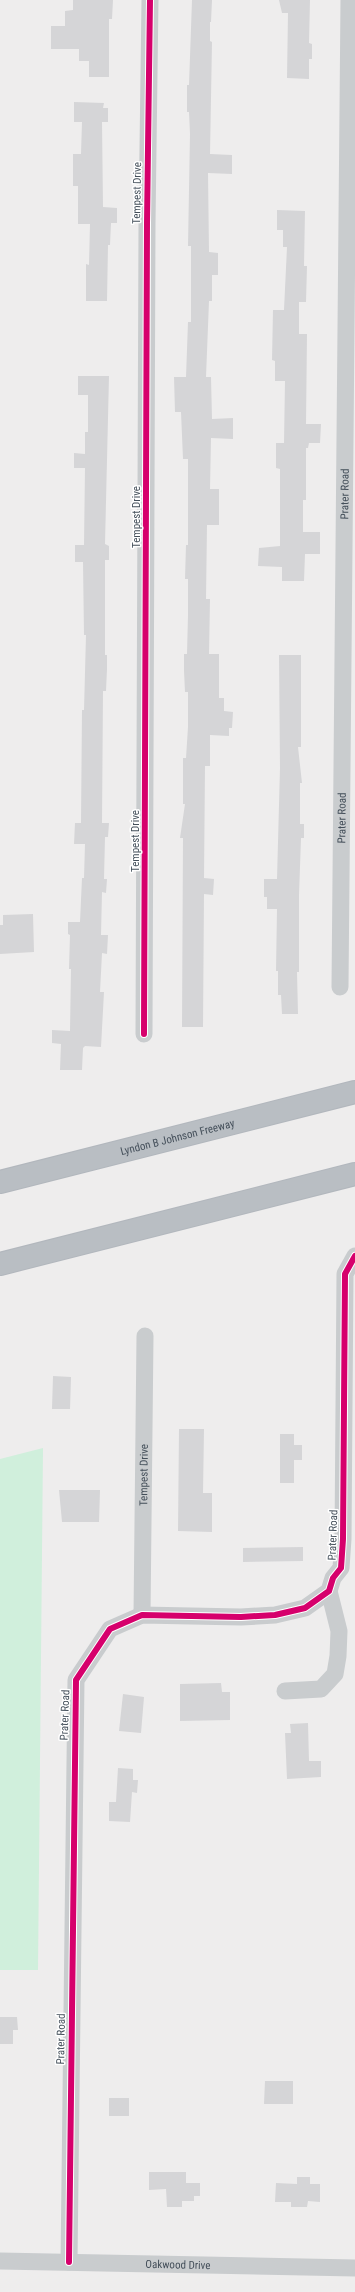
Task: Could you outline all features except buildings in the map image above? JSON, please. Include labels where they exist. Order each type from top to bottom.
[{"type":"highway","name":"Lyndon B Johnson Freeway","points":[[0,1182],[355,1092]]},
{"type":"highway","points":[[0,1264],[355,1174]]},
{"type":"street","name":"Tempest Drive","points":[[144,1034],[147,231],[150,0]]},
{"type":"street","name":"Prater Road","points":[[340,987],[349,0]]},
{"type":"street","name":"Prater Road","points":[[69,2262],[76,1680],[110,1628],[142,1615],[241,1617],[275,1615],[305,1608],[329,1591],[333,1578],[341,1568],[343,1539],[345,1274],[355,1256]]},
{"type":"street","name":"Tempest Drive","points":[[142,1615],[146,1336]]},
{"type":"street","points":[[285,1691],[321,1689],[334,1674],[339,1631],[329,1591]]},
{"type":"street","name":"Oakwood Drive","points":[[0,2261],[355,2268]]},
{"type":"green space","points":[[43,1448],[38,1970],[0,1970],[0,1459]]},
{"type":"cycle path","points":[[144,1034],[147,223],[150,0]]},
{"type":"cycle path","points":[[69,2262],[76,1680],[110,1629],[142,1615],[241,1617],[275,1615],[305,1608],[329,1591],[333,1578],[341,1568],[343,1539],[345,1274],[355,1256]]}]
